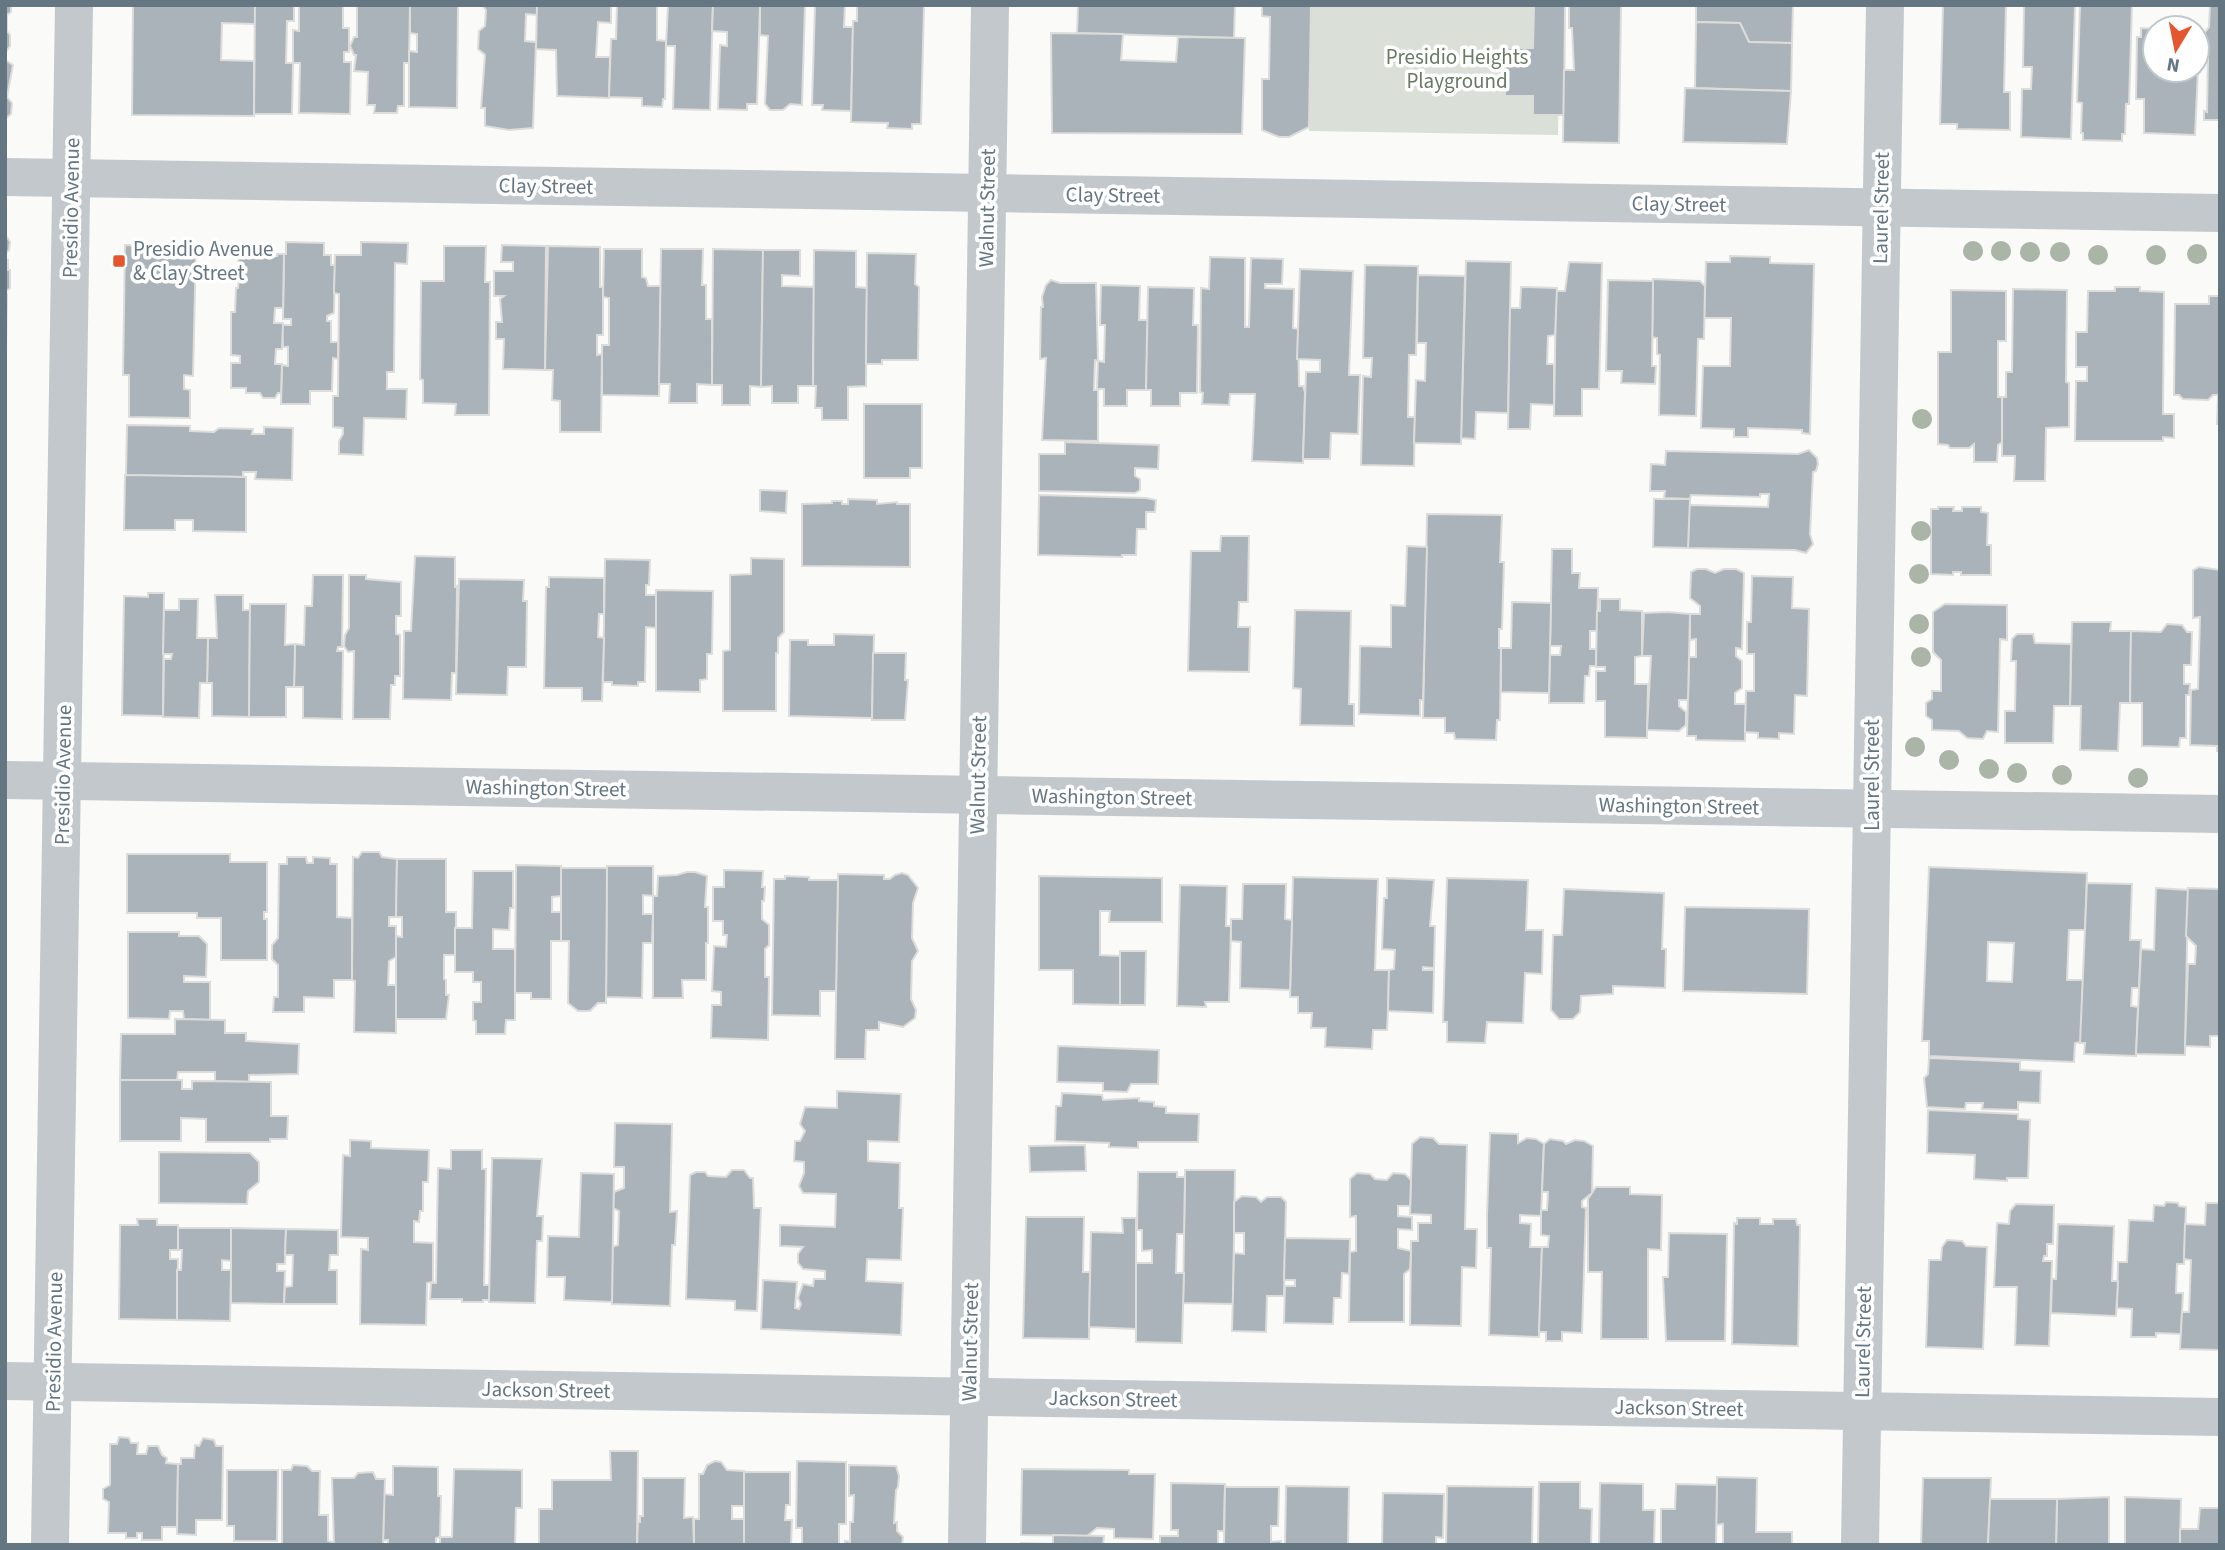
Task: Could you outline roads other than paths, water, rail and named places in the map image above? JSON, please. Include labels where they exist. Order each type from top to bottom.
[{"type":"street","name":"Presidio Avenue","points":[[50,1545],[74,5]]},
{"type":"street","name":"Walnut Street","points":[[967,1545],[990,5]]},
{"type":"street","name":"Laurel Street","points":[[1860,1545],[1885,5]]},
{"type":"street","name":"Clay Street","points":[[5,177],[2220,213]]},
{"type":"street","name":"Washington Street","points":[[5,780],[2220,814]]},
{"type":"street","name":"Jackson Street","points":[[5,1381],[2220,1417]]},
{"type":"place","name":"Presidio Avenue & Clay Street","points":[[119,261]]},
{"type":"park label","name":"Presidio Heights Playground","points":[[1457,69]]}]
